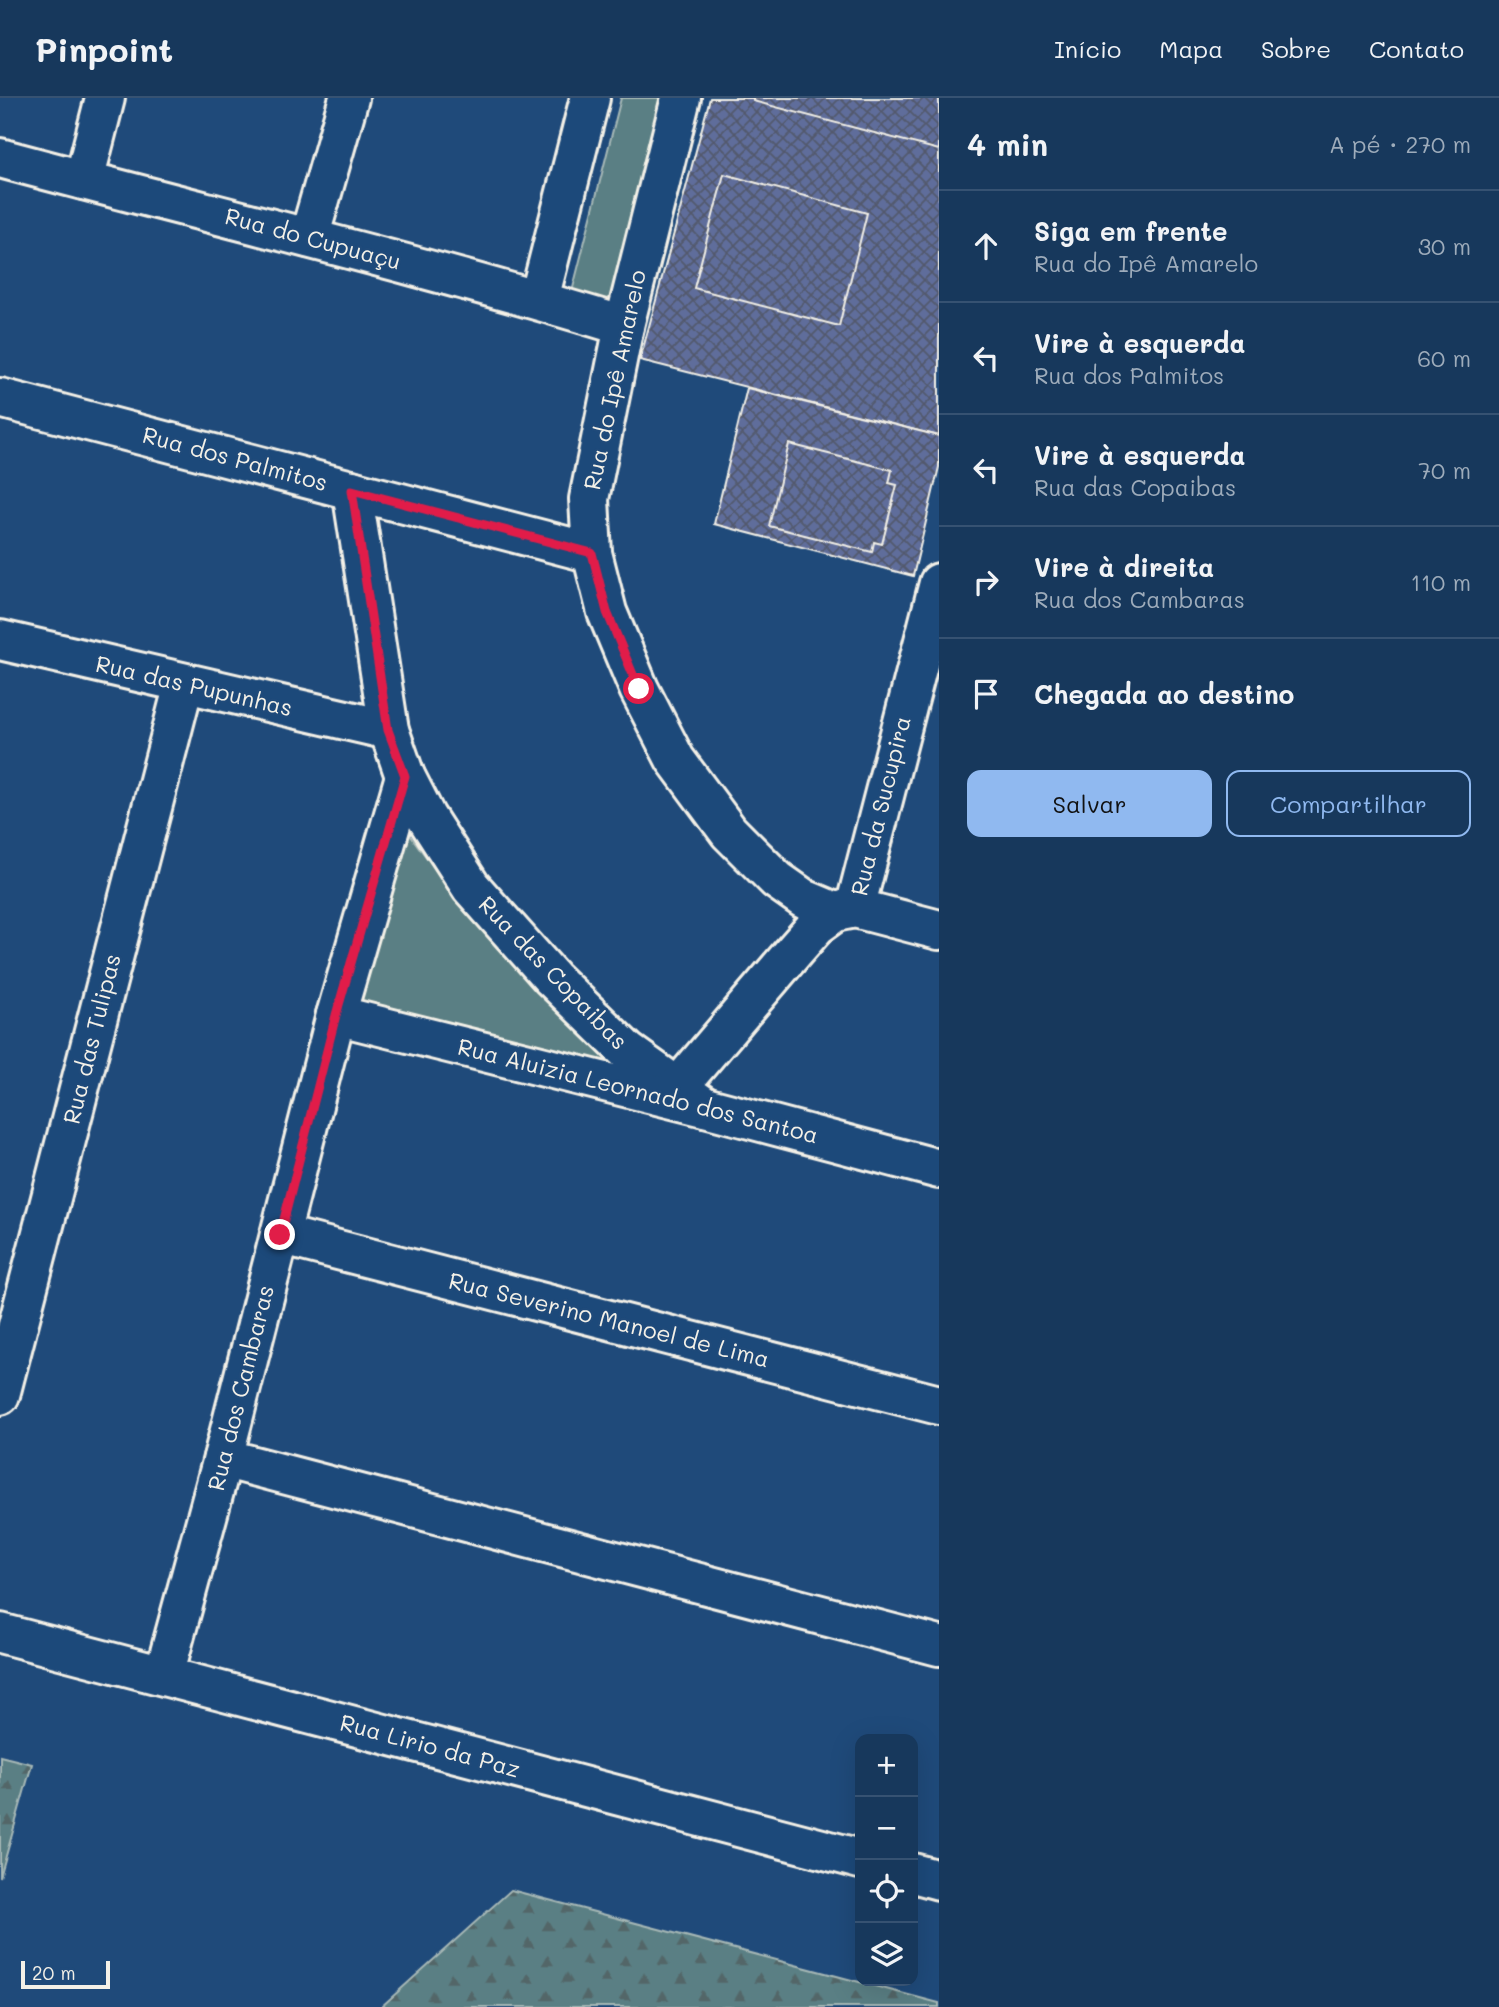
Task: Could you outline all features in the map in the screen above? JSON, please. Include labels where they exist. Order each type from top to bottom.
[{"type":"street","points":[[84,180],[105,98]]},
{"type":"street","points":[[309,238],[349,98]]},
{"type":"street","points":[[538,299],[590,98]]},
{"type":"street","name":"Rua do Ipê Amarelo","points":[[681,98],[624,326],[589,499],[592,553],[607,612],[639,689],[675,759],[729,832],[777,880],[804,899],[939,930]]},
{"type":"street","name":"Rua do Cupuaçu","points":[[0,158],[538,299],[624,326]]},
{"type":"street","name":"Rua dos Palmitos","points":[[0,398],[592,553]]},
{"type":"street","name":"Rua das Copaibas","points":[[352,490],[388,730],[405,776],[426,817],[471,887],[571,997],[628,1052],[692,1097]]},
{"type":"street","name":"Rua da Sucupira","points":[[692,1097],[795,950],[817,925],[845,910],[939,583]]},
{"type":"street","name":"Rua das Pupunhas","points":[[0,640],[388,730]]},
{"type":"street","name":"Rua das Tulipas","points":[[0,1395],[184,684]]},
{"type":"street","name":"Rua dos Cambaras","points":[[164,1675],[223,1458],[336,1015],[405,776]]},
{"type":"street","name":"Rua Aluizia Leornado dos Santoa","points":[[336,1015],[692,1097],[939,1169]]},
{"type":"street","name":"Rua Severino Manoel de Lima","points":[[280,1235],[939,1405]]},
{"type":"street","points":[[223,1458],[939,1646]]},
{"type":"street","name":"Rua Lirio da Paz","points":[[0,1633],[855,1858]]},
{"type":"street","points":[[918,1874],[939,1880]]},
{"type":"green space","points":[[621,98],[667,98],[612,302],[572,292]]},
{"type":"green space","points":[[405,828],[445,883],[496,940],[635,1072],[359,1002]]},
{"type":"green space","points":[[0,1756],[32,1764],[0,1877]]},
{"type":"green space","points":[[511,1890],[855,1981],[855,1986],[875,1986],[939,2003],[939,2007],[381,2007]]},
{"type":"building","points":[[710,98],[939,98],[939,436],[640,360]]},
{"type":"building","points":[[753,98],[939,98],[939,150],[753,101]]},
{"type":"building","points":[[724,174],[867,213],[839,326],[694,288]]},
{"type":"building","points":[[747,388],[939,436],[939,467],[913,576],[714,524]]},
{"type":"building","points":[[789,444],[892,470],[889,483],[897,485],[882,544],[874,542],[872,552],[769,526]]},
{"type":"route","points":[[280,1235],[336,1015],[405,776],[388,730],[352,490],[592,553],[607,612],[639,689]]}]
